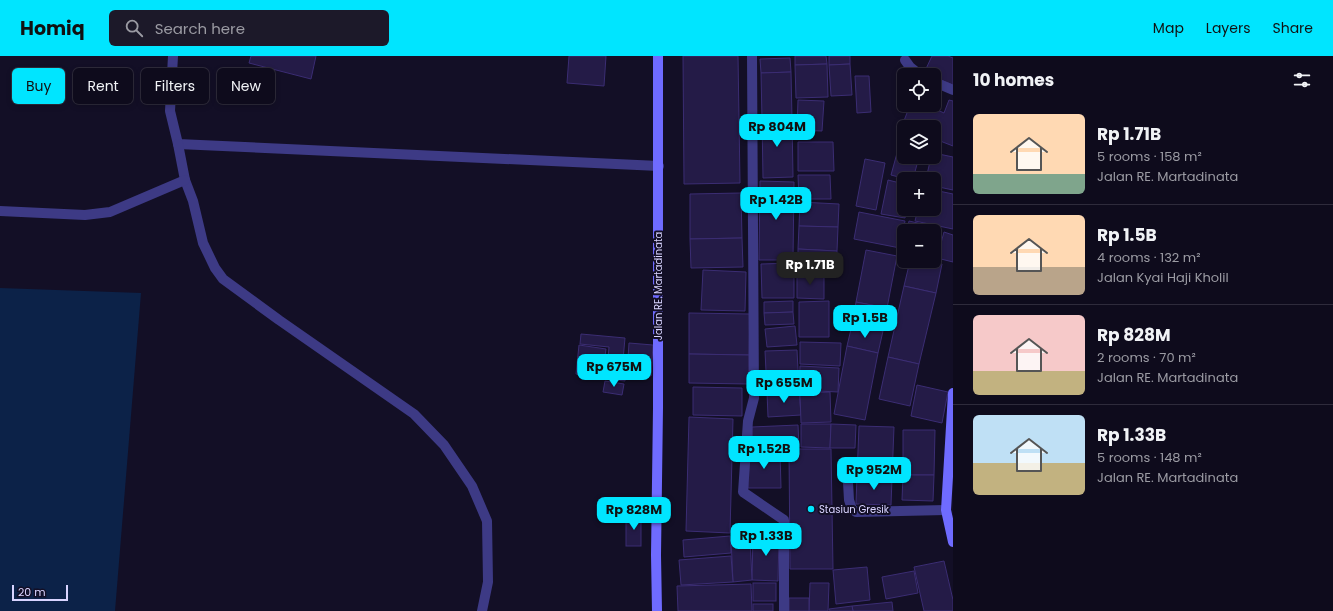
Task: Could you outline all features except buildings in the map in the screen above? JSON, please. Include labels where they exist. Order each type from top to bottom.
[{"type":"main road","name":"Jalan RE. Martadinata","points":[[657,611],[658,56]]},
{"type":"main road","points":[[952,536],[946,510],[950,481],[953,393]]},
{"type":"street","points":[[173,56],[170,111],[186,180],[193,201],[203,243],[215,268],[223,279],[414,414],[444,445],[472,486],[487,522],[488,582],[482,611]]},
{"type":"street","points":[[752,56],[754,398],[748,421],[743,492],[784,520],[784,611]]},
{"type":"street","points":[[905,60],[911,68]]},
{"type":"street","points":[[941,85],[953,90]]},
{"type":"street","points":[[178,144],[659,166]]},
{"type":"street","points":[[0,211],[85,215],[110,212],[186,180]]},
{"type":"street","points":[[847,465],[849,500],[852,509],[856,512],[946,510]]},
{"type":"water","points":[[0,288],[141,293],[115,611],[0,611]]},
{"type":"place","name":"Stasiun Gresik","points":[[811,509]]}]
